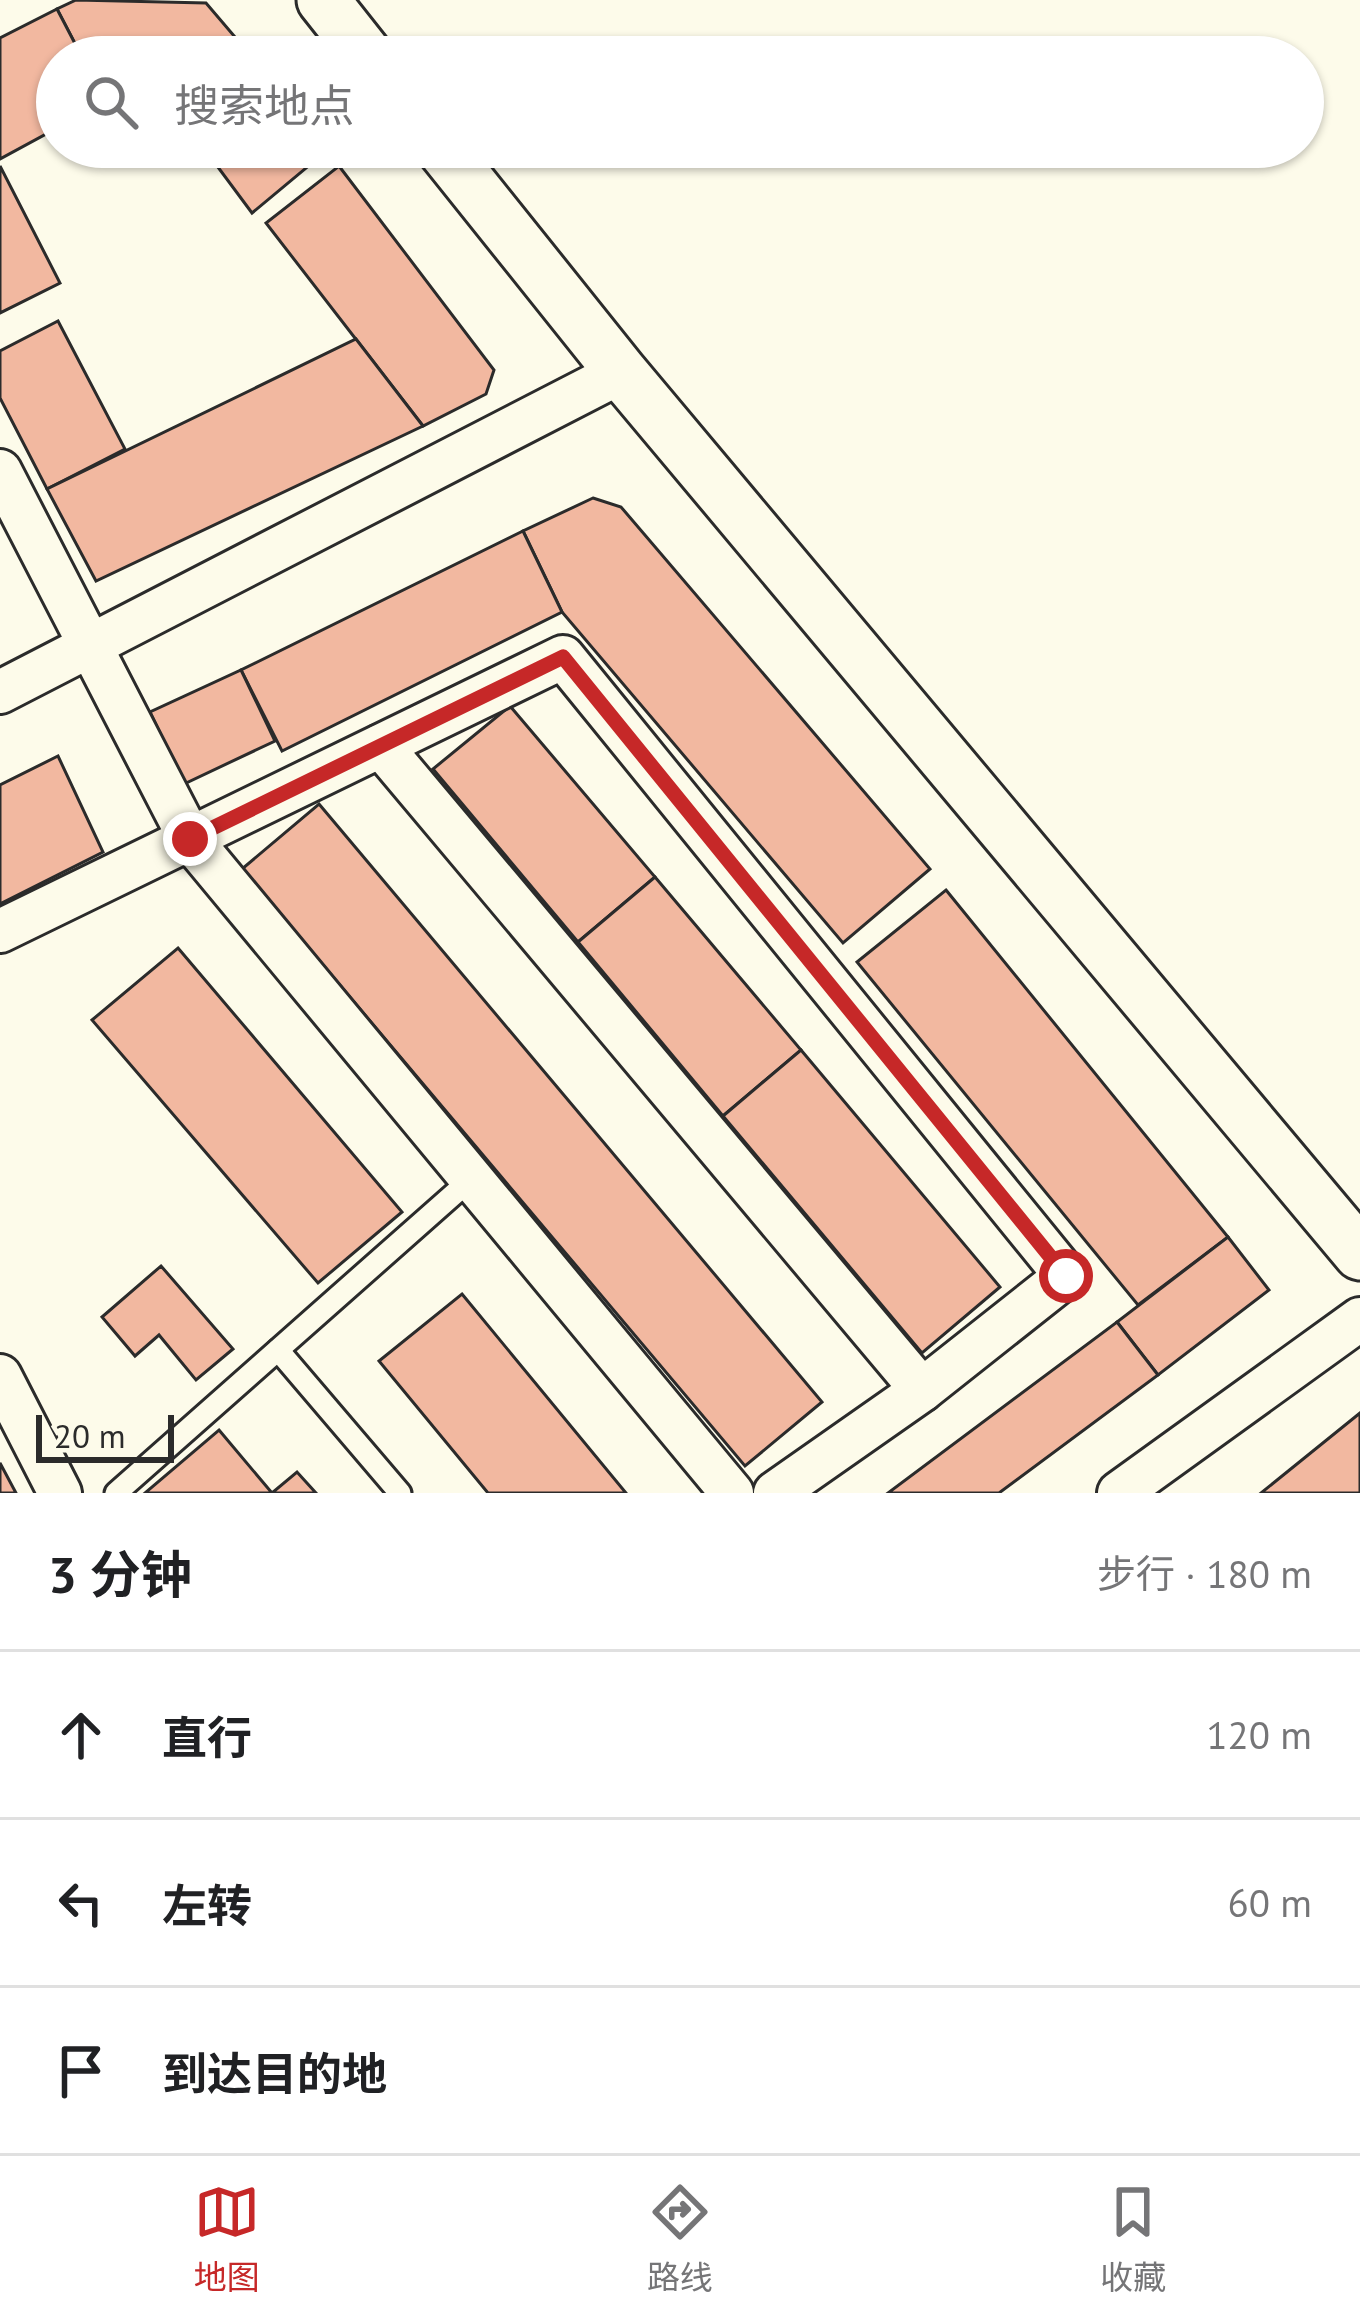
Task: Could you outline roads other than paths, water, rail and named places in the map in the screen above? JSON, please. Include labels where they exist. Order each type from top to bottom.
[{"type":"street","points":[[323,0],[351,36]]},
{"type":"street","points":[[458,168],[621,372],[1360,1254]]},
{"type":"street","points":[[0,692],[621,372]]},
{"type":"street","points":[[0,471],[190,839],[732,1493]]},
{"type":"street","points":[[0,931],[563,657],[1066,1276],[922,1390],[776,1493]]},
{"type":"street","points":[[381,746],[922,1390]]},
{"type":"street","points":[[1119,1493],[1360,1319]]},
{"type":"street","points":[[0,1376],[59,1493]]},
{"type":"lane","points":[[116,1493],[471,1178]]},
{"type":"lane","points":[[278,1350],[400,1493]]}]
